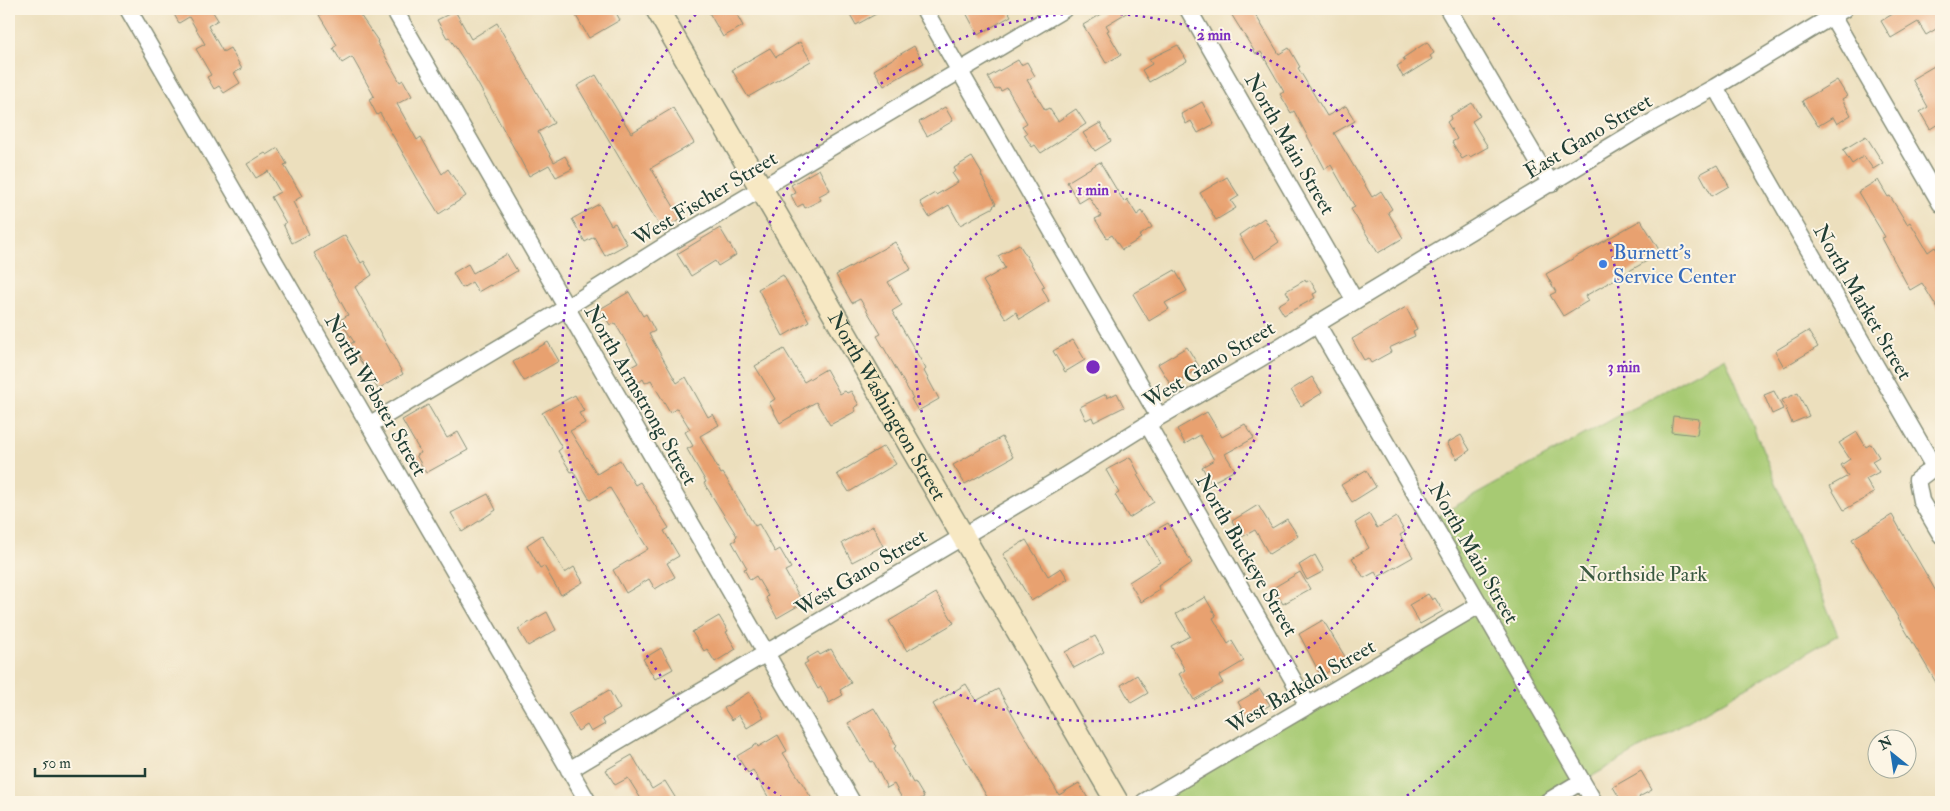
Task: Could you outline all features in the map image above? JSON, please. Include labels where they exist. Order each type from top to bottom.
[{"type":"main road","name":"North Washington Street","points":[[657,9],[1117,802]]},
{"type":"street","name":"North Webster Street","points":[[129,9],[588,802]]},
{"type":"street","name":"North Armstrong Street","points":[[394,9],[852,802]]},
{"type":"street","name":"North Buckeye Street","points":[[924,9],[1153,421],[1308,706]]},
{"type":"street","name":"West Fischer Street","points":[[369,425],[566,308],[666,245],[1064,9]]},
{"type":"street","name":"North Main Street","points":[[1188,9],[1355,301]]},
{"type":"street","points":[[1448,9],[1551,184]]},
{"type":"street","name":"East Gano Street","points":[[1355,301],[1636,131],[1838,12]]},
{"type":"street","points":[[1838,12],[1941,204]]},
{"type":"street","name":"North Market Street","points":[[1715,86],[1938,465],[1916,480],[1921,501],[1941,535]]},
{"type":"street","name":"West Gano Street","points":[[569,770],[1063,477],[1153,421],[1355,301]]},
{"type":"street","name":"North Main Street","points":[[1317,324],[1594,802]]},
{"type":"street","name":"West Barkdol Street","points":[[1144,802],[1480,605]]},
{"type":"street","points":[[1547,802],[1582,781]]},
{"type":"green space","name":"Northside Park","points":[[1725,357],[1838,635],[1547,802],[1144,802],[1479,605],[1430,520]]},
{"type":"building","points":[[171,9],[211,9],[218,20],[208,26],[223,52],[230,48],[242,69],[234,73],[240,83],[224,93],[219,86],[214,89],[207,77],[211,75],[196,49],[205,44],[189,17],[179,23]]},
{"type":"building","points":[[330,9],[356,9],[378,41],[400,82],[403,80],[412,96],[397,104],[417,140],[421,137],[442,174],[448,169],[466,196],[439,214],[380,113],[377,115],[369,100],[374,96],[352,57],[342,63],[333,48],[337,45],[319,15]]},
{"type":"building","points":[[572,9],[614,9],[620,20],[589,38]]},
{"type":"building","points":[[707,9],[734,9],[743,26],[723,37]]},
{"type":"building","points":[[847,9],[885,9],[856,25]]},
{"type":"building","points":[[964,9],[1007,9],[1011,16],[978,35]]},
{"type":"building","points":[[1110,9],[1133,9],[1106,25],[1109,30],[1107,31],[1121,55],[1106,63],[1083,25]]},
{"type":"building","points":[[1228,9],[1252,9],[1279,54],[1289,48],[1300,67],[1298,68],[1327,116],[1346,106],[1355,121],[1334,133],[1372,197],[1381,191],[1392,209],[1388,212],[1403,238],[1378,253],[1351,209],[1355,207],[1331,165],[1325,169],[1294,111],[1291,113],[1280,94],[1284,92],[1261,52],[1256,54]]},
{"type":"building","points":[[1901,9],[1940,9],[1936,11],[1941,20],[1941,26],[1926,35],[1918,22],[1891,38],[1881,21]]},
{"type":"building","points":[[455,11],[471,39],[497,23],[554,123],[538,132],[554,162],[565,156],[572,169],[556,177],[549,165],[529,176],[469,68],[449,37],[447,38],[437,20]]},
{"type":"building","points":[[800,42],[811,61],[748,97],[732,70],[770,48],[776,57]]},
{"type":"building","points":[[1427,42],[1434,53],[1430,56],[1432,59],[1403,77],[1397,66],[1405,61],[1403,58]]},
{"type":"building","points":[[1178,45],[1187,61],[1149,82],[1142,70],[1152,64],[1149,59]]},
{"type":"building","points":[[914,46],[924,63],[884,86],[874,70]]},
{"type":"building","points":[[1018,60],[1021,65],[1027,62],[1035,76],[1027,80],[1045,110],[1049,108],[1058,121],[1076,109],[1086,124],[1041,153],[1035,145],[1032,147],[1024,135],[1027,133],[1022,126],[1027,123],[1007,88],[1001,91],[999,88],[995,90],[988,77]]},
{"type":"building","points":[[1941,62],[1941,129],[1938,124],[1930,129],[1920,112],[1928,107],[1912,79]]},
{"type":"building","points":[[596,75],[631,133],[673,108],[694,143],[651,168],[681,219],[662,230],[577,86]]},
{"type":"building","points":[[1837,80],[1847,96],[1842,99],[1851,115],[1837,124],[1833,117],[1818,126],[1802,101]]},
{"type":"building","points":[[1202,102],[1214,124],[1198,133],[1191,121],[1186,124],[1181,114]]},
{"type":"building","points":[[1472,103],[1480,116],[1472,121],[1488,147],[1470,157],[1469,155],[1462,159],[1452,142],[1457,139],[1447,122],[1451,119],[1450,116]]},
{"type":"building","points":[[945,107],[953,121],[927,136],[919,122]]},
{"type":"building","points":[[1100,123],[1111,141],[1095,151],[1083,133]]},
{"type":"building","points":[[1866,136],[1883,163],[1873,169],[1864,156],[1852,164],[1843,150]]},
{"type":"building","points":[[278,148],[287,164],[284,165],[302,196],[293,202],[309,234],[292,243],[283,224],[286,223],[271,197],[280,192],[268,171],[256,178],[247,164],[265,153],[267,155]]},
{"type":"building","points":[[972,157],[996,204],[994,207],[960,225],[949,205],[929,217],[920,202],[958,182],[952,173],[956,171],[954,168]]},
{"type":"building","points":[[1100,162],[1124,202],[1127,199],[1137,215],[1142,211],[1152,227],[1139,236],[1141,238],[1122,250],[1112,235],[1107,238],[1095,219],[1101,216],[1089,197],[1079,203],[1067,182]]},
{"type":"building","points":[[1717,165],[1729,186],[1712,196],[1700,174]]},
{"type":"building","points":[[819,169],[830,190],[819,196],[821,200],[805,208],[803,204],[797,207],[791,195],[796,193],[791,185]]},
{"type":"building","points":[[1227,177],[1239,196],[1231,201],[1236,208],[1216,220],[1200,193]]},
{"type":"building","points":[[1878,180],[1907,224],[1910,222],[1928,252],[1935,247],[1941,257],[1941,272],[1936,275],[1941,284],[1941,314],[1922,283],[1910,290],[1882,238],[1885,237],[1858,192]]},
{"type":"building","points":[[599,204],[611,225],[615,223],[627,244],[605,256],[594,237],[585,242],[572,219]]},
{"type":"building","points":[[1264,218],[1279,242],[1254,259],[1239,235]]},
{"type":"building","name":"Burnett's Service Center","points":[[1641,220],[1661,253],[1585,296],[1588,301],[1563,316],[1550,295],[1556,292],[1546,274]]},
{"type":"building","points":[[720,228],[736,255],[718,266],[715,261],[691,276],[677,254]]},
{"type":"building","points":[[345,235],[361,263],[364,261],[372,275],[355,287],[403,374],[378,389],[350,344],[354,342],[340,320],[348,315],[314,253]]},
{"type":"building","points":[[895,242],[911,269],[888,282],[902,305],[892,311],[926,369],[924,371],[939,399],[918,411],[911,399],[913,398],[877,336],[881,334],[860,299],[852,303],[836,275]]},
{"type":"building","points":[[1019,244],[1045,287],[1042,288],[1049,301],[1020,319],[1016,312],[1006,319],[983,281],[1005,268],[998,256]]},
{"type":"building","points":[[507,254],[517,271],[478,292],[472,282],[462,288],[453,273],[468,264],[473,273]]},
{"type":"building","points":[[1175,270],[1187,291],[1165,303],[1169,309],[1149,321],[1133,294]]},
{"type":"building","points":[[783,275],[809,321],[783,336],[758,289]]},
{"type":"building","points":[[1305,280],[1306,282],[1310,280],[1317,292],[1313,294],[1315,298],[1284,315],[1278,305],[1290,298],[1286,291]]},
{"type":"building","points":[[629,292],[643,316],[646,314],[655,331],[649,334],[677,383],[686,377],[708,417],[713,414],[719,425],[700,436],[721,474],[723,473],[755,526],[759,524],[775,552],[780,549],[791,568],[785,571],[803,603],[777,618],[766,598],[768,596],[756,576],[750,580],[744,569],[747,568],[732,542],[736,540],[737,536],[704,483],[706,482],[687,449],[693,446],[685,432],[690,429],[677,408],[670,413],[651,380],[645,383],[643,379],[638,383],[629,368],[638,363],[615,323],[610,325],[600,309]]},
{"type":"building","points":[[1406,307],[1417,329],[1413,331],[1415,336],[1389,348],[1391,352],[1371,363],[1368,358],[1364,360],[1352,339]]},
{"type":"building","points":[[1808,331],[1818,347],[1784,367],[1775,351]]},
{"type":"building","points":[[1073,340],[1085,360],[1065,372],[1053,351]]},
{"type":"building","points":[[548,342],[559,361],[524,381],[513,362]]},
{"type":"building","points":[[1187,347],[1200,368],[1171,385],[1158,364]]},
{"type":"building","points":[[784,349],[804,382],[826,369],[840,394],[845,391],[847,393],[851,391],[859,405],[854,408],[856,411],[830,425],[816,402],[780,423],[769,403],[775,399],[755,366]]},
{"type":"building","points":[[1312,377],[1322,393],[1301,406],[1291,390]]},
{"type":"building","points":[[1774,391],[1783,409],[1772,414],[1764,395]]},
{"type":"building","points":[[1117,393],[1124,407],[1094,422],[1092,417],[1086,420],[1080,407],[1106,394],[1107,398]]},
{"type":"building","points":[[1798,393],[1809,416],[1792,423],[1782,400]]},
{"type":"building","points":[[575,395],[584,411],[579,413],[585,423],[570,431],[597,474],[620,460],[635,485],[640,482],[669,528],[664,531],[679,556],[667,563],[675,577],[655,589],[649,579],[626,593],[613,570],[648,549],[610,488],[590,500],[573,471],[571,472],[558,451],[562,448],[542,413]]},
{"type":"building","points":[[428,405],[447,438],[458,432],[468,450],[426,473],[416,455],[421,453],[402,420]]},
{"type":"building","points":[[1207,412],[1222,437],[1245,424],[1254,438],[1225,454],[1235,470],[1211,483],[1202,467],[1214,460],[1200,435],[1185,444],[1177,429]]},
{"type":"building","points":[[1673,416],[1699,419],[1697,435],[1671,432]]},
{"type":"building","points":[[1857,432],[1866,447],[1871,444],[1879,457],[1872,461],[1879,472],[1866,479],[1874,493],[1844,510],[1830,486],[1848,476],[1841,465],[1850,459],[1839,443]]},
{"type":"building","points":[[1461,435],[1470,450],[1457,459],[1447,443]]},
{"type":"building","points":[[1002,437],[1013,457],[965,484],[953,465]]},
{"type":"building","points":[[884,446],[896,464],[849,492],[837,474]]},
{"type":"building","points":[[1130,457],[1139,474],[1137,475],[1154,502],[1129,518],[1115,495],[1119,493],[1106,470]]},
{"type":"building","points":[[1366,470],[1376,487],[1352,502],[1341,485]]},
{"type":"building","points":[[488,494],[496,510],[462,532],[451,513]]},
{"type":"building","points":[[1258,505],[1272,528],[1287,519],[1298,536],[1269,554],[1255,530],[1242,537],[1232,521]]},
{"type":"building","points":[[1369,514],[1377,528],[1396,517],[1405,532],[1400,535],[1413,557],[1378,577],[1375,572],[1364,578],[1352,558],[1369,548],[1355,523]]},
{"type":"building","points":[[1892,515],[1941,600],[1941,691],[1852,539]]},
{"type":"building","points":[[1168,523],[1192,563],[1158,586],[1160,590],[1141,602],[1129,582],[1160,562],[1145,536]]},
{"type":"building","points":[[873,526],[883,546],[852,562],[842,543]]},
{"type":"building","points":[[542,535],[565,573],[574,567],[583,582],[561,595],[544,566],[540,568],[527,545]]},
{"type":"building","points":[[1026,540],[1048,576],[1061,568],[1068,579],[1031,601],[1003,554]]},
{"type":"building","points":[[1315,555],[1324,571],[1307,580],[1299,565]]},
{"type":"building","points":[[1300,572],[1310,589],[1283,604],[1273,588]]},
{"type":"building","points":[[936,593],[954,623],[907,651],[889,621]]},
{"type":"building","points":[[1428,594],[1432,600],[1435,598],[1443,611],[1420,624],[1409,605]]},
{"type":"building","points":[[1205,597],[1216,616],[1213,618],[1228,644],[1232,641],[1244,661],[1219,676],[1223,683],[1194,700],[1179,674],[1185,670],[1171,646],[1190,636],[1176,614]]},
{"type":"building","points":[[547,612],[556,630],[528,646],[518,629]]},
{"type":"building","points":[[719,616],[736,649],[715,662],[707,649],[704,651],[692,632]]},
{"type":"building","points":[[1323,620],[1347,660],[1321,676],[1299,634]]},
{"type":"building","points":[[1095,636],[1104,652],[1074,668],[1065,652]]},
{"type":"building","points":[[661,648],[673,669],[655,679],[643,659]]},
{"type":"building","points":[[831,649],[851,683],[840,690],[843,695],[829,703],[821,687],[818,689],[804,664],[808,662],[806,659],[818,652],[820,655]]},
{"type":"building","points":[[1137,675],[1148,693],[1131,703],[1121,685]]},
{"type":"building","points":[[966,684],[976,701],[998,689],[1059,795],[1079,783],[1090,802],[990,802],[933,704]]},
{"type":"building","points":[[1260,689],[1270,705],[1247,718],[1238,702]]},
{"type":"building","points":[[609,690],[620,709],[602,719],[605,724],[591,732],[587,725],[578,731],[568,714]]},
{"type":"building","points":[[749,692],[764,717],[747,728],[739,715],[732,720],[724,708]]},
{"type":"building","points":[[874,708],[897,746],[894,748],[913,783],[915,782],[924,797],[915,802],[904,802],[894,784],[887,788],[873,761],[871,762],[848,723]]},
{"type":"building","points":[[778,735],[787,751],[783,753],[814,802],[771,802],[753,770],[748,773],[737,756],[757,744],[758,747]]},
{"type":"building","points":[[632,755],[652,789],[665,781],[678,802],[643,802],[628,778],[615,785],[606,770]]},
{"type":"building","points":[[1641,771],[1652,790],[1639,797],[1641,802],[1622,802],[1613,787]]},
{"type":"place","name":"Burnett's Service Center","points":[[1603,264]]}]
